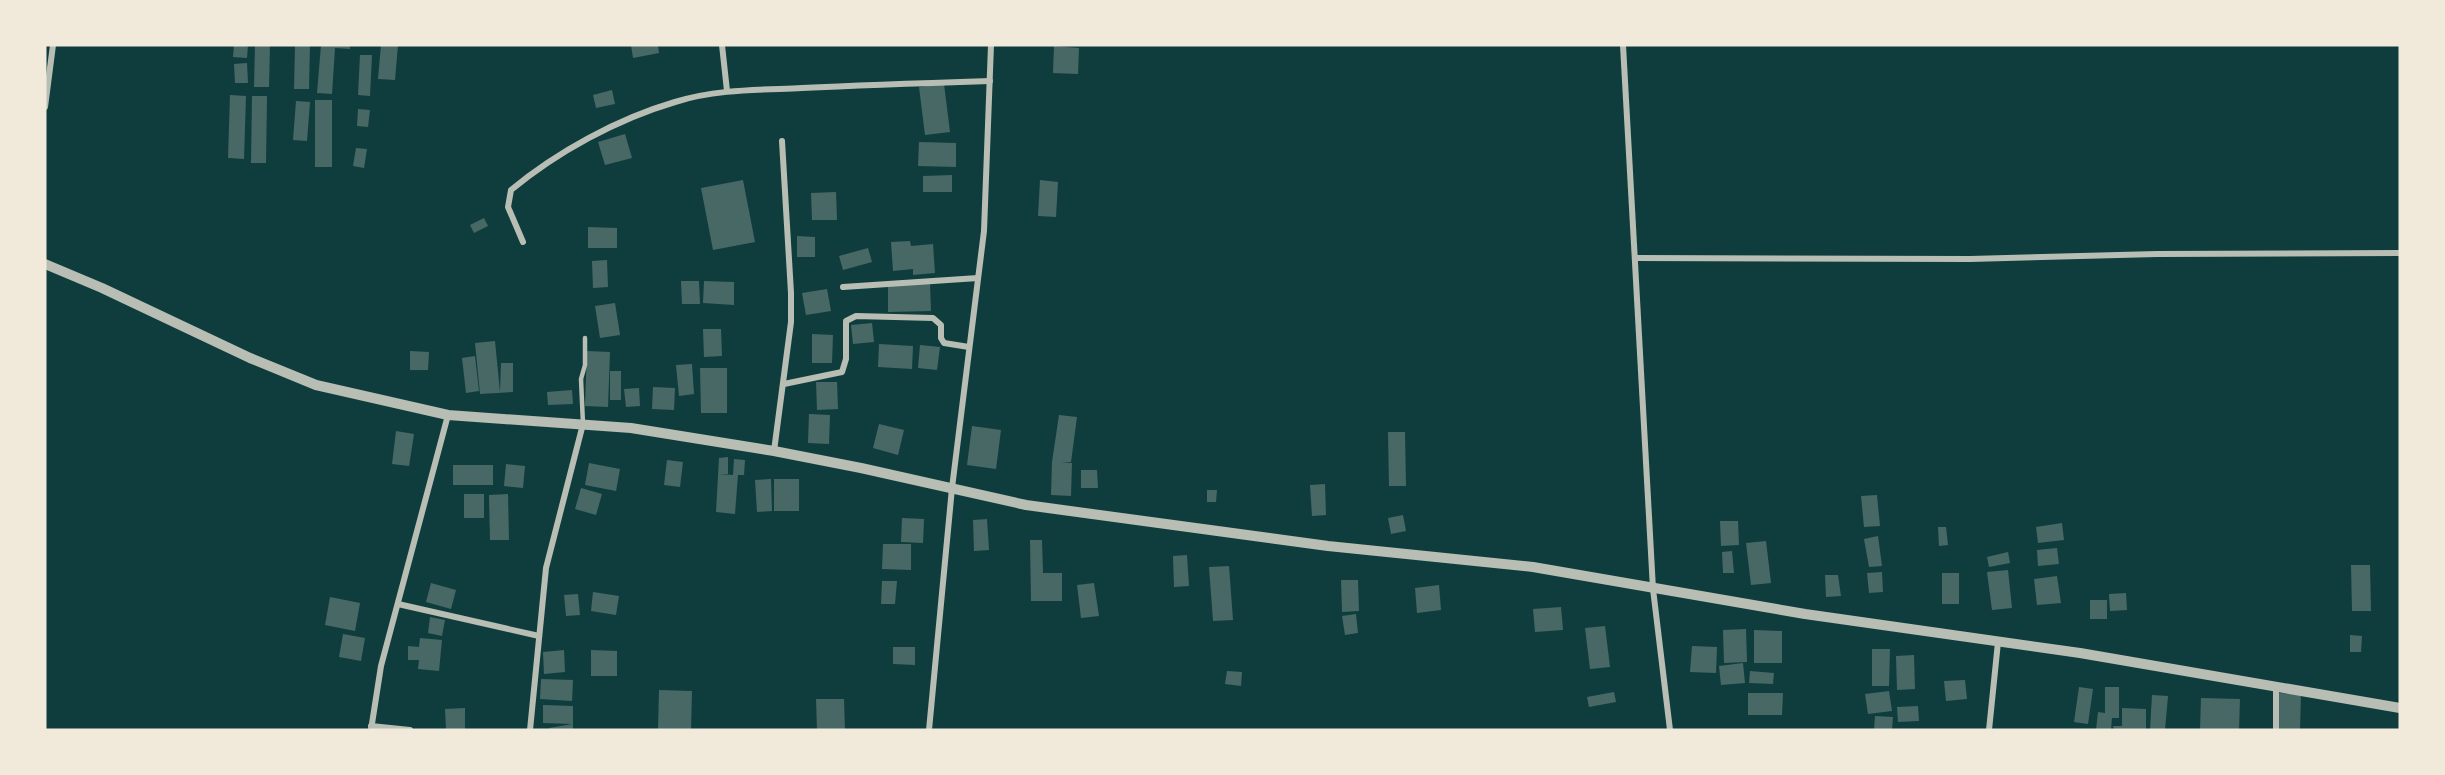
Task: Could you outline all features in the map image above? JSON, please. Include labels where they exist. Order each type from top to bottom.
[{"type":"street","points":[[45,107],[53,45]]},
{"type":"street","points":[[722,45],[727,91]]},
{"type":"street","points":[[929,730],[952,488],[984,231],[991,45]]},
{"type":"street","points":[[1623,45],[1653,589],[1670,730]]},
{"type":"street","points":[[523,242],[508,207],[511,190],[523,180],[603,131],[677,101],[727,91],[990,81]]},
{"type":"street","points":[[774,451],[791,322],[782,141]]},
{"type":"street","points":[[1636,258],[1947,259],[2168,254],[2400,253]]},
{"type":"street","points":[[45,264],[113,293],[250,358],[316,385],[448,415],[631,428],[774,451],[1026,505],[1328,546],[1533,567],[1653,589],[2080,653],[2400,708]]},
{"type":"street","points":[[843,286],[978,278]]},
{"type":"street","points":[[784,384],[842,372],[846,358],[846,321],[856,316],[933,318],[940,325],[941,338],[944,343],[969,347]]},
{"type":"street","points":[[410,730],[371,728],[381,666],[448,415]]},
{"type":"street","points":[[530,730],[546,568],[583,424]]},
{"type":"street","points":[[398,604],[539,636]]},
{"type":"street","points":[[1989,730],[1998,642]]},
{"type":"street","points":[[2276,687],[2276,730]]},
{"type":"lane","points":[[583,424],[581,379],[585,365],[585,338]]},
{"type":"building","points":[[234,45],[248,45],[247,58],[233,57]]},
{"type":"building","points":[[255,45],[270,45],[269,87],[254,87]]},
{"type":"building","points":[[295,45],[310,45],[309,89],[294,89]]},
{"type":"building","points":[[321,45],[350,45],[350,49],[335,48],[332,94],[317,93]]},
{"type":"building","points":[[381,45],[398,45],[395,80],[378,79]]},
{"type":"building","points":[[631,45],[658,45],[659,53],[633,58]]},
{"type":"building","points":[[1054,46],[1079,48],[1078,74],[1053,73]]},
{"type":"building","points":[[360,55],[372,55],[370,96],[358,95]]},
{"type":"building","points":[[247,63],[248,83],[235,83],[234,64]]},
{"type":"building","points":[[944,84],[950,132],[925,135],[919,87]]},
{"type":"building","points":[[612,90],[615,104],[596,108],[593,95]]},
{"type":"building","points":[[230,95],[246,96],[244,159],[228,158]]},
{"type":"building","points":[[252,96],[267,96],[266,163],[251,163]]},
{"type":"building","points":[[315,100],[332,100],[332,167],[315,167]]},
{"type":"building","points":[[296,101],[310,102],[307,141],[293,140]]},
{"type":"building","points":[[358,109],[370,110],[368,127],[357,126]]},
{"type":"building","points":[[625,134],[632,158],[605,165],[598,142]]},
{"type":"building","points":[[919,142],[956,143],[956,167],[918,166]]},
{"type":"building","points":[[356,148],[367,149],[364,168],[353,166]]},
{"type":"building","points":[[952,175],[952,192],[923,192],[923,176]]},
{"type":"building","points":[[743,180],[755,242],[713,250],[701,188]]},
{"type":"building","points":[[1040,180],[1058,182],[1056,217],[1038,216]]},
{"type":"building","points":[[836,192],[837,220],[812,220],[811,193]]},
{"type":"building","points":[[484,218],[488,226],[474,233],[470,225]]},
{"type":"building","points":[[588,227],[617,228],[617,248],[588,248]]},
{"type":"building","points":[[797,236],[815,237],[815,257],[797,257]]},
{"type":"building","points":[[910,241],[911,246],[933,244],[935,273],[913,275],[913,269],[893,271],[891,242]]},
{"type":"building","points":[[868,248],[872,262],[843,270],[839,256]]},
{"type":"building","points":[[607,260],[608,287],[593,288],[592,261]]},
{"type":"building","points":[[681,281],[699,281],[700,304],[682,304]]},
{"type":"building","points":[[704,281],[734,282],[734,305],[703,303]]},
{"type":"building","points":[[930,283],[931,311],[888,312],[888,284]]},
{"type":"building","points":[[827,289],[831,311],[806,315],[802,293]]},
{"type":"building","points":[[615,303],[620,335],[600,338],[595,306]]},
{"type":"building","points":[[872,323],[874,342],[853,344],[851,325]]},
{"type":"building","points":[[703,329],[721,329],[722,356],[704,357]]},
{"type":"building","points":[[812,334],[833,335],[832,363],[812,363]]},
{"type":"building","points":[[495,341],[500,392],[501,363],[513,363],[513,392],[480,394],[475,343]]},
{"type":"building","points":[[879,344],[913,346],[912,369],[878,367]]},
{"type":"building","points":[[920,345],[940,347],[937,370],[918,368]]},
{"type":"building","points":[[410,351],[429,352],[428,370],[410,370]]},
{"type":"building","points":[[587,351],[610,352],[608,407],[585,406]]},
{"type":"building","points":[[475,356],[479,391],[466,393],[462,358]]},
{"type":"building","points":[[692,364],[694,394],[679,396],[676,365]]},
{"type":"building","points":[[700,368],[727,368],[727,413],[701,413]]},
{"type":"building","points":[[610,371],[621,371],[621,400],[610,400]]},
{"type":"building","points":[[816,382],[837,382],[838,409],[817,410]]},
{"type":"building","points":[[653,387],[675,388],[674,410],[652,409]]},
{"type":"building","points":[[639,388],[640,406],[626,407],[624,389]]},
{"type":"building","points":[[572,390],[573,404],[548,405],[547,392]]},
{"type":"building","points":[[809,414],[830,415],[829,444],[808,443]]},
{"type":"building","points":[[1059,415],[1077,417],[1071,462],[1061,462],[1072,463],[1071,496],[1051,495],[1052,462]]},
{"type":"building","points":[[879,424],[904,430],[898,455],[873,448]]},
{"type":"building","points":[[972,426],[1001,430],[996,469],[967,465]]},
{"type":"building","points":[[396,431],[414,434],[409,466],[392,464]]},
{"type":"building","points":[[1388,432],[1405,432],[1406,486],[1389,486]]},
{"type":"building","points":[[728,457],[728,474],[719,474],[733,475],[734,459],[745,460],[744,475],[738,475],[735,514],[716,512],[719,458]]},
{"type":"building","points":[[667,460],[683,462],[680,487],[664,485]]},
{"type":"building","points":[[589,463],[620,469],[616,491],[585,485]]},
{"type":"building","points":[[506,464],[525,466],[523,488],[504,486]]},
{"type":"building","points":[[453,465],[493,465],[493,485],[453,485]]},
{"type":"building","points":[[1081,470],[1097,470],[1098,488],[1081,488]]},
{"type":"building","points":[[771,479],[772,511],[757,512],[755,480]]},
{"type":"building","points":[[774,479],[799,479],[799,511],[774,511]]},
{"type":"building","points":[[1325,484],[1326,515],[1312,516],[1310,485]]},
{"type":"building","points":[[581,488],[602,494],[596,515],[575,509]]},
{"type":"building","points":[[1207,490],[1217,490],[1216,502],[1207,502]]},
{"type":"building","points":[[464,494],[484,494],[484,518],[464,518]]},
{"type":"building","points":[[508,494],[509,540],[490,540],[489,495]]},
{"type":"building","points":[[1877,495],[1880,526],[1864,527],[1861,496]]},
{"type":"building","points":[[1403,515],[1406,531],[1391,534],[1388,518]]},
{"type":"building","points":[[902,518],[924,519],[923,543],[901,542]]},
{"type":"building","points":[[987,519],[989,550],[974,551],[973,520]]},
{"type":"building","points":[[1720,521],[1738,521],[1739,545],[1721,546]]},
{"type":"building","points":[[2062,523],[2064,540],[2038,543],[2036,527]]},
{"type":"building","points":[[1938,527],[1946,527],[1948,545],[1939,546]]},
{"type":"building","points":[[1878,536],[1882,566],[1869,567],[1864,539]]},
{"type":"building","points":[[1030,540],[1042,540],[1043,573],[1062,573],[1062,601],[1031,601]]},
{"type":"building","points":[[1766,541],[1771,583],[1751,585],[1746,543]]},
{"type":"building","points":[[883,544],[911,544],[911,570],[882,569]]},
{"type":"building","points":[[2057,548],[2059,564],[2038,566],[2037,550]]},
{"type":"building","points":[[1732,551],[1734,573],[1723,573],[1722,552]]},
{"type":"building","points":[[2008,552],[2010,563],[1989,567],[1987,557]]},
{"type":"building","points":[[1187,555],[1189,586],[1174,587],[1173,556]]},
{"type":"building","points":[[2351,565],[2370,565],[2371,611],[2352,611]]},
{"type":"building","points":[[1229,566],[1233,620],[1213,621],[1209,567]]},
{"type":"building","points":[[2008,570],[2012,608],[1992,610],[1987,572]]},
{"type":"building","points":[[1882,572],[1883,592],[1869,593],[1867,573]]},
{"type":"building","points":[[1942,573],[1959,573],[1959,604],[1942,604]]},
{"type":"building","points":[[1825,575],[1838,575],[1841,596],[1826,597]]},
{"type":"building","points":[[2057,576],[2061,603],[2037,605],[2034,579]]},
{"type":"building","points":[[1341,580],[1358,580],[1359,611],[1342,612]]},
{"type":"building","points":[[882,581],[897,581],[895,604],[881,604]]},
{"type":"building","points":[[431,583],[456,590],[451,609],[426,602]]},
{"type":"building","points":[[1094,583],[1099,616],[1081,618],[1077,585]]},
{"type":"building","points":[[1439,585],[1441,610],[1417,613],[1415,588]]},
{"type":"building","points":[[593,592],[619,596],[616,615],[591,611]]},
{"type":"building","points":[[2126,593],[2127,610],[2110,611],[2109,594]]},
{"type":"building","points":[[578,594],[580,615],[566,616],[564,595]]},
{"type":"building","points":[[330,597],[360,603],[355,631],[325,625]]},
{"type":"building","points":[[2090,600],[2107,600],[2107,619],[2090,619]]},
{"type":"building","points":[[1561,607],[1563,630],[1535,632],[1533,609]]},
{"type":"building","points":[[1356,614],[1358,633],[1345,635],[1342,616]]},
{"type":"building","points":[[430,617],[445,620],[442,636],[428,633]]},
{"type":"building","points":[[1605,626],[1610,667],[1590,669],[1585,628]]},
{"type":"building","points":[[1746,629],[1747,662],[1724,663],[1723,630]]},
{"type":"building","points":[[1754,630],[1782,631],[1782,663],[1754,663]]},
{"type":"building","points":[[343,634],[365,638],[361,661],[339,657]]},
{"type":"building","points":[[2350,635],[2362,636],[2361,652],[2350,652]]},
{"type":"building","points":[[420,638],[442,640],[439,671],[418,669],[419,660],[408,660],[408,646],[419,647]]},
{"type":"building","points":[[1692,646],[1717,647],[1716,673],[1690,672]]},
{"type":"building","points":[[893,647],[915,647],[915,665],[893,664]]},
{"type":"building","points":[[1872,649],[1890,649],[1889,686],[1872,686]]},
{"type":"building","points":[[564,650],[565,672],[544,674],[543,652]]},
{"type":"building","points":[[591,650],[617,651],[617,676],[591,676]]},
{"type":"building","points":[[1914,655],[1915,689],[1897,690],[1896,656]]},
{"type":"building","points":[[1743,663],[1745,683],[1721,685],[1719,666]]},
{"type":"building","points":[[1227,671],[1242,672],[1241,686],[1225,684]]},
{"type":"building","points":[[1750,671],[1774,673],[1773,684],[1749,683]]},
{"type":"building","points":[[541,679],[573,680],[572,701],[540,699]]},
{"type":"building","points":[[1965,680],[1967,699],[1946,701],[1944,681]]},
{"type":"building","points":[[2079,687],[2093,689],[2088,724],[2074,722]]},
{"type":"building","points":[[2105,687],[2119,687],[2119,718],[2112,718],[2111,730],[2096,730],[2098,712],[2105,713]]},
{"type":"building","points":[[659,690],[692,691],[691,730],[658,730]]},
{"type":"building","points":[[1889,691],[1892,711],[1868,714],[1865,694]]},
{"type":"building","points":[[1614,692],[1616,702],[1589,707],[1587,697]]},
{"type":"building","points":[[1748,693],[1783,693],[1782,715],[1748,715]]},
{"type":"building","points":[[2278,693],[2301,694],[2300,730],[2278,730]]},
{"type":"building","points":[[2152,695],[2168,696],[2165,730],[2150,730]]},
{"type":"building","points":[[2201,698],[2240,699],[2239,730],[2200,729]]},
{"type":"building","points":[[816,699],[844,699],[845,730],[817,730]]},
{"type":"building","points":[[543,705],[573,706],[573,730],[549,730],[549,728],[572,724],[543,723]]},
{"type":"building","points":[[1918,706],[1919,721],[1898,722],[1897,707]]},
{"type":"building","points":[[465,708],[465,729],[446,729],[445,709]]},
{"type":"building","points":[[2122,708],[2146,709],[2146,730],[2114,730],[2113,726],[2122,726]]},
{"type":"building","points":[[1875,716],[1893,717],[1892,730],[1874,730]]}]
